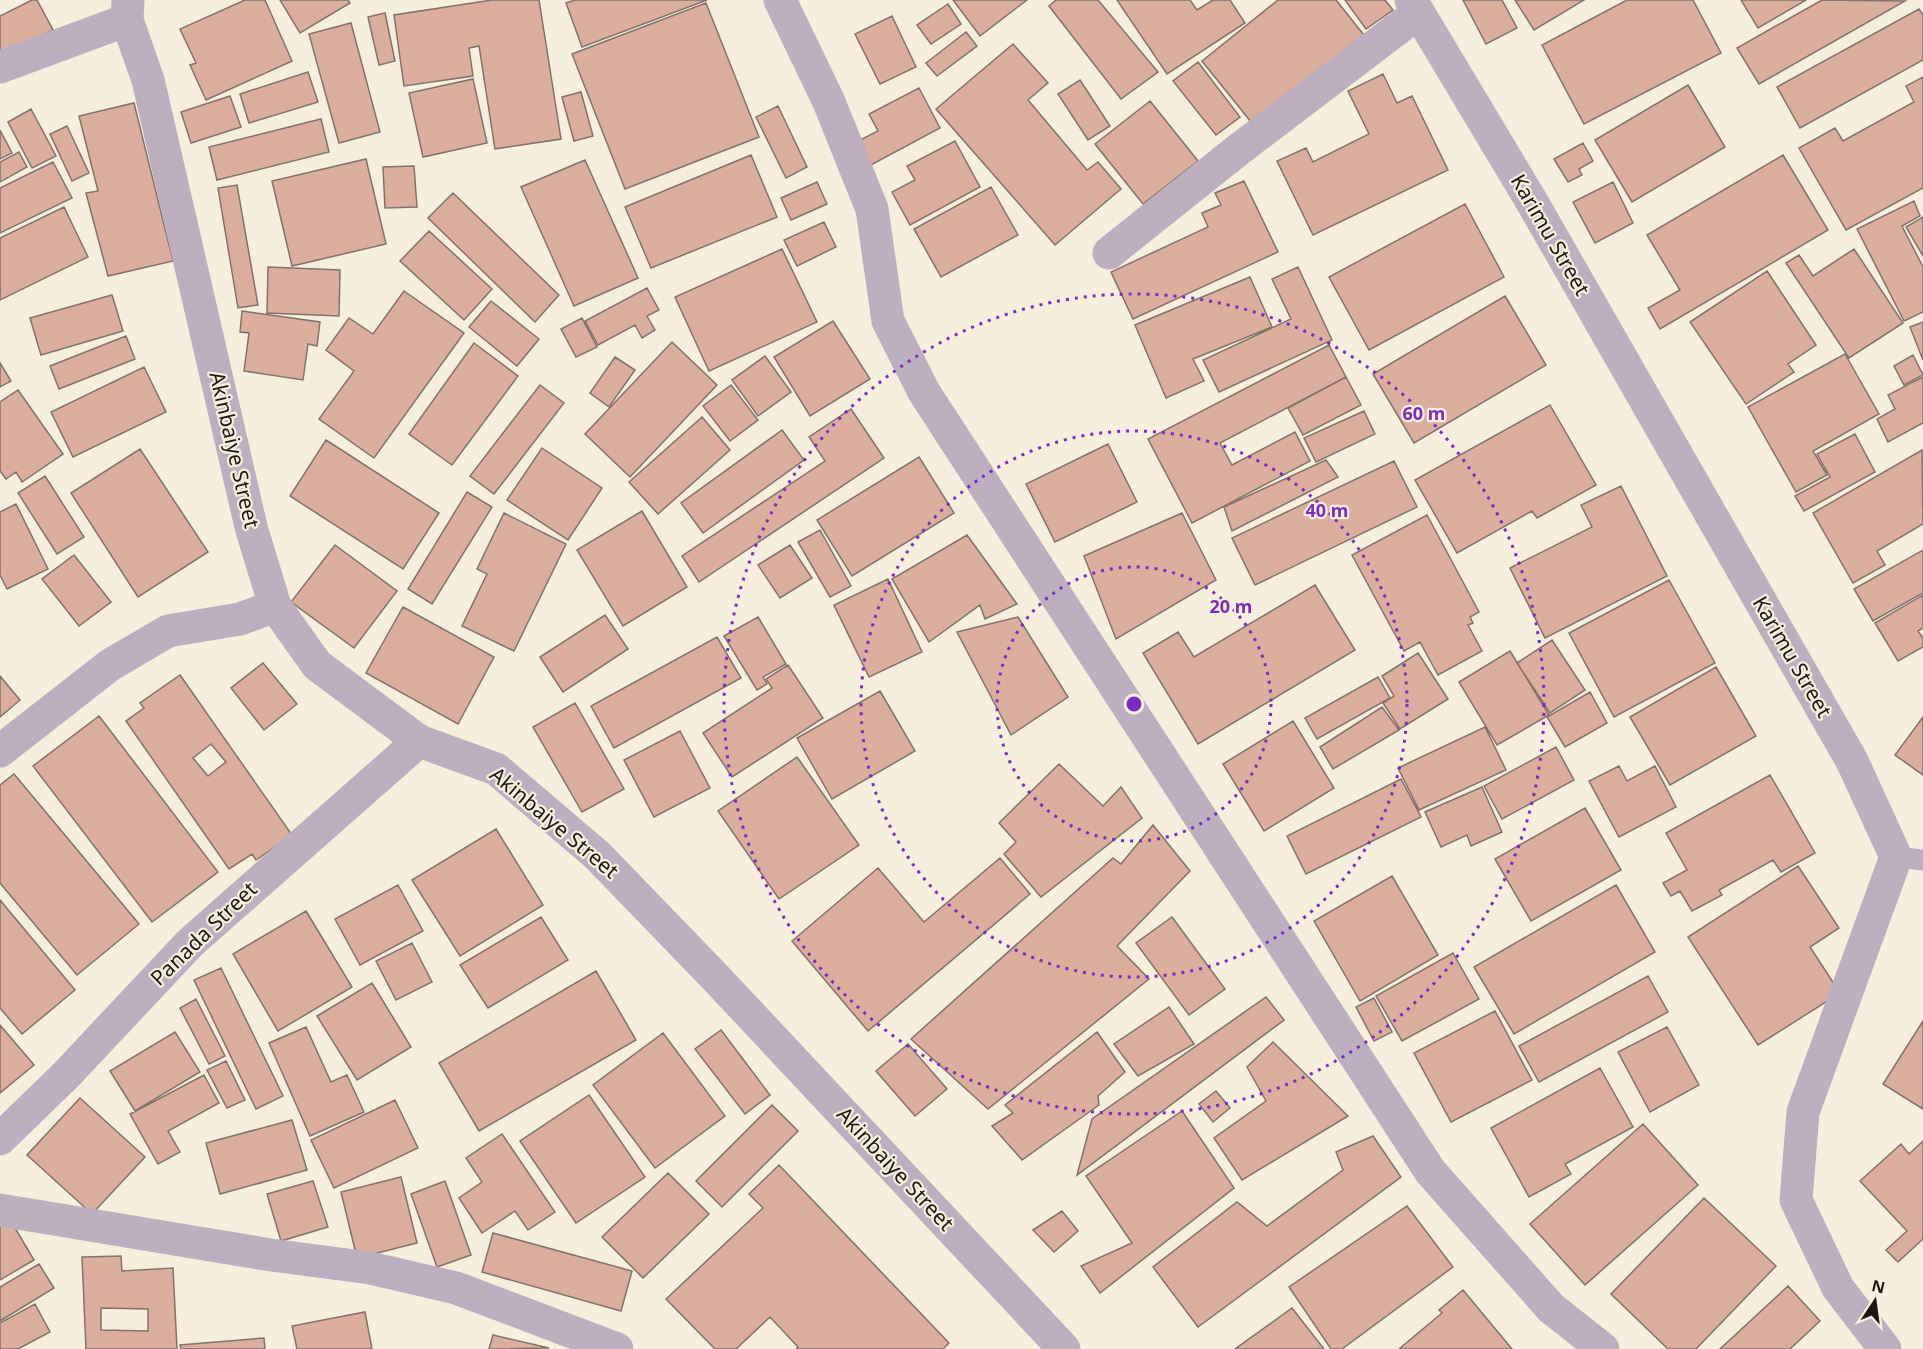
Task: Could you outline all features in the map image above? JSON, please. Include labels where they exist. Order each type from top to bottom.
[{"type":"street","points":[[780,0],[829,102],[872,209],[888,321],[924,392],[1430,1171],[1551,1308],[1603,1349]]},
{"type":"street","points":[[1109,252],[1414,6]]},
{"type":"street","name":"Karimu Street","points":[[1414,6],[1532,202],[1909,859],[1803,1112],[1796,1200],[1838,1288],[1885,1349]]},
{"type":"street","points":[[0,67],[127,10]]},
{"type":"street","name":"Akinbaiye Street","points":[[127,10],[148,80],[251,526],[275,606],[317,665],[419,741],[496,769],[597,855],[1064,1349]]},
{"type":"street","points":[[0,751],[110,665],[168,631],[240,619],[275,606]]},
{"type":"street","name":"Panada Street","points":[[0,1139],[66,1076],[190,943],[419,741]]},
{"type":"street","points":[[0,1210],[271,1255],[370,1268],[456,1288],[617,1349]]},
{"type":"building","points":[[32,0],[37,0],[53,30],[3,55],[0,50],[0,16]]},
{"type":"building","points":[[245,0],[265,0],[292,61],[206,100],[190,65],[196,63],[180,29]]},
{"type":"building","points":[[280,0],[348,0],[350,3],[300,33]]},
{"type":"building","points":[[492,0],[539,0],[561,139],[495,149],[479,46],[469,48],[473,76],[404,86],[394,15]]},
{"type":"building","points":[[575,0],[707,0],[582,47],[566,3]]},
{"type":"building","points":[[953,0],[1027,0],[980,36]]},
{"type":"building","points":[[1056,0],[1098,0],[1158,72],[1121,99],[1049,6]]},
{"type":"building","points":[[1117,0],[1190,0],[1197,10],[1213,0],[1230,0],[1245,23],[1167,74]]},
{"type":"building","points":[[1278,0],[1336,0],[1367,39],[1255,127],[1202,61]]},
{"type":"building","points":[[1345,0],[1385,0],[1393,10],[1366,29]]},
{"type":"building","points":[[1463,0],[1502,0],[1517,28],[1486,44]]},
{"type":"building","points":[[1515,0],[1584,0],[1534,30]]},
{"type":"building","points":[[1627,0],[1693,0],[1721,53],[1584,124],[1542,45]]},
{"type":"building","points":[[1741,0],[1806,0],[1758,28]]},
{"type":"building","points":[[1822,0],[1905,1],[1759,84],[1737,48]]},
{"type":"building","points":[[706,3],[759,137],[625,189],[572,54]]},
{"type":"building","points":[[948,4],[961,24],[931,44],[917,25]]},
{"type":"building","points":[[1919,9],[1923,15],[1923,60],[1800,128],[1777,87]]},
{"type":"building","points":[[385,13],[395,61],[379,65],[368,17]]},
{"type":"building","points":[[892,16],[916,67],[880,84],[855,34]]},
{"type":"building","points":[[351,23],[380,132],[339,143],[309,34]]},
{"type":"building","points":[[966,32],[977,46],[937,76],[926,63]]},
{"type":"building","points":[[1013,44],[1048,83],[1028,100],[1087,170],[1098,162],[1121,189],[1055,245],[936,109]]},
{"type":"building","points":[[1198,62],[1240,117],[1216,135],[1173,81]]},
{"type":"building","points":[[308,72],[318,102],[249,123],[240,94]]},
{"type":"building","points":[[1383,74],[1397,103],[1412,96],[1448,170],[1313,235],[1277,161],[1306,148],[1313,162],[1369,134],[1348,91]]},
{"type":"building","points":[[1923,77],[1923,188],[1846,230],[1799,148],[1835,128],[1843,141],[1914,102],[1906,86]]},
{"type":"building","points":[[473,79],[487,143],[423,157],[409,93]]},
{"type":"building","points":[[1080,80],[1110,126],[1088,140],[1058,94]]},
{"type":"building","points":[[1688,85],[1725,147],[1632,202],[1595,140]]},
{"type":"building","points":[[919,88],[940,128],[869,166],[856,142],[878,131],[869,114]]},
{"type":"building","points":[[581,92],[593,136],[574,141],[562,97]]},
{"type":"building","points":[[230,96],[241,127],[191,143],[181,112]]},
{"type":"building","points":[[1150,101],[1198,161],[1143,204],[1095,144]]},
{"type":"building","points":[[134,103],[173,261],[108,276],[86,193],[98,191],[79,116]]},
{"type":"building","points":[[778,106],[807,167],[786,178],[756,117]]},
{"type":"building","points":[[31,109],[56,156],[32,168],[8,122]]},
{"type":"building","points":[[321,119],[329,152],[217,180],[209,147]]},
{"type":"building","points":[[67,126],[89,173],[72,181],[50,134]]},
{"type":"building","points":[[0,130],[12,153],[0,159]]},
{"type":"building","points":[[955,141],[980,187],[910,225],[892,192],[915,180],[907,166]]},
{"type":"building","points":[[1583,143],[1593,161],[1579,169],[1582,175],[1568,182],[1554,159]]},
{"type":"building","points":[[19,152],[27,167],[0,182],[0,162]]},
{"type":"building","points":[[751,155],[777,217],[651,268],[625,207]]},
{"type":"building","points":[[1783,155],[1828,230],[1660,329],[1648,308],[1680,290],[1647,235]]},
{"type":"building","points":[[366,159],[386,244],[292,266],[272,181]]},
{"type":"building","points":[[585,160],[638,278],[574,306],[521,187]]},
{"type":"building","points":[[53,162],[72,198],[0,233],[0,188]]},
{"type":"building","points":[[414,166],[417,207],[385,208],[383,167]]},
{"type":"building","points":[[1244,181],[1278,252],[1133,319],[1111,272],[1208,227],[1202,213],[1221,205],[1215,193]]},
{"type":"building","points":[[817,182],[827,204],[791,220],[781,198]]},
{"type":"building","points":[[1613,182],[1633,223],[1595,243],[1573,202]]},
{"type":"building","points":[[237,185],[258,305],[238,308],[218,188]]},
{"type":"building","points":[[991,187],[1018,235],[941,277],[914,229]]},
{"type":"building","points":[[453,193],[559,295],[535,322],[428,218]]},
{"type":"building","points":[[1914,201],[1920,216],[1902,226],[1923,267],[1923,312],[1904,321],[1857,229]]},
{"type":"building","points":[[1465,204],[1504,277],[1369,350],[1329,277]]},
{"type":"building","points":[[64,207],[88,257],[0,300],[0,238]]},
{"type":"building","points":[[1923,217],[1923,256],[1906,227]]},
{"type":"building","points":[[824,222],[836,247],[797,266],[784,240]]},
{"type":"building","points":[[429,231],[492,289],[464,320],[400,261]]},
{"type":"building","points":[[782,249],[817,322],[709,371],[675,297]]},
{"type":"building","points":[[1854,249],[1903,323],[1849,358],[1786,263],[1799,255],[1813,276]]},
{"type":"building","points":[[268,267],[340,270],[339,316],[267,313]]},
{"type":"building","points":[[1298,267],[1332,340],[1219,392],[1203,360],[1291,319],[1272,279]]},
{"type":"building","points":[[1767,271],[1816,345],[1788,364],[1794,372],[1746,404],[1690,322]]},
{"type":"building","points":[[1250,277],[1272,327],[1193,359],[1204,381],[1166,398],[1135,325]]},
{"type":"building","points":[[647,288],[659,310],[647,316],[655,330],[642,338],[635,325],[598,345],[585,321]]},
{"type":"building","points":[[404,291],[464,333],[374,458],[319,419],[354,371],[326,350],[349,318],[373,334]]},
{"type":"building","points":[[112,295],[123,331],[41,355],[30,318]]},
{"type":"building","points":[[1505,296],[1546,365],[1414,443],[1373,374]]},
{"type":"building","points":[[491,301],[539,339],[517,366],[469,327]]},
{"type":"building","points":[[242,311],[320,322],[317,346],[308,344],[303,380],[244,371],[249,333],[240,332]]},
{"type":"building","points":[[582,318],[597,347],[576,357],[561,329]]},
{"type":"building","points":[[833,321],[870,379],[810,416],[774,357]]},
{"type":"building","points":[[1923,322],[1923,360],[1910,327]]},
{"type":"building","points":[[126,336],[135,359],[59,389],[50,366]]},
{"type":"building","points":[[672,342],[717,385],[630,477],[585,434]]},
{"type":"building","points":[[474,343],[518,376],[452,465],[409,434]]},
{"type":"building","points":[[1329,345],[1346,377],[1220,443],[1232,465],[1295,432],[1310,461],[1192,523],[1148,439]]},
{"type":"building","points":[[1845,354],[1879,414],[1813,451],[1827,475],[1796,492],[1748,407]]},
{"type":"building","points":[[1913,355],[1923,375],[1904,385],[1894,366]]},
{"type":"building","points":[[765,356],[791,392],[758,416],[732,380]]},
{"type":"building","points":[[615,357],[635,370],[609,407],[590,393]]},
{"type":"building","points":[[0,363],[11,381],[0,387]]},
{"type":"building","points":[[144,367],[166,412],[73,457],[51,412]]},
{"type":"building","points":[[1346,377],[1361,405],[1303,435],[1288,408]]},
{"type":"building","points":[[1923,377],[1923,423],[1888,442],[1877,419],[1895,409],[1888,395]]},
{"type":"building","points":[[540,385],[564,403],[494,494],[470,476]]},
{"type":"building","points":[[731,385],[758,420],[730,441],[703,406]]},
{"type":"building","points":[[18,390],[63,454],[22,482],[16,472],[6,479],[0,471],[0,402]]},
{"type":"building","points":[[1550,405],[1596,485],[1537,518],[1532,511],[1457,553],[1415,480]]},
{"type":"building","points":[[851,409],[884,458],[699,582],[682,556],[825,461],[809,437]]},
{"type":"building","points":[[1364,411],[1375,434],[1316,462],[1304,438]]},
{"type":"building","points":[[702,417],[730,450],[658,514],[629,482]]},
{"type":"building","points":[[782,430],[804,460],[703,533],[681,503]]},
{"type":"building","points":[[1855,434],[1875,472],[1804,511],[1795,496],[1830,477],[1817,454]]},
{"type":"building","points":[[326,440],[439,513],[403,569],[290,496]]},
{"type":"building","points":[[1108,444],[1137,502],[1055,542],[1026,484]]},
{"type":"building","points":[[542,448],[602,488],[568,540],[507,500]]},
{"type":"building","points":[[140,449],[208,552],[138,597],[71,493]]},
{"type":"building","points":[[1922,450],[1923,524],[1877,551],[1885,565],[1853,583],[1813,513]]},
{"type":"building","points":[[919,457],[954,513],[852,576],[817,520]]},
{"type":"building","points":[[1326,460],[1338,477],[1232,531],[1224,507]]},
{"type":"building","points":[[1394,461],[1417,507],[1255,585],[1232,538]]},
{"type":"building","points":[[45,476],[84,537],[57,554],[18,493]]},
{"type":"building","points":[[1621,486],[1667,576],[1545,638],[1510,568],[1592,527],[1581,505]]},
{"type":"building","points":[[467,492],[492,507],[432,604],[408,589]]},
{"type":"building","points":[[16,504],[48,569],[7,589],[0,575],[0,512]]},
{"type":"building","points":[[642,511],[687,587],[623,626],[577,550]]},
{"type":"building","points":[[504,513],[566,544],[514,651],[462,626],[487,574],[477,569]]},
{"type":"building","points":[[1182,513],[1216,580],[1116,639],[1084,556]]},
{"type":"building","points":[[1427,515],[1479,612],[1470,617],[1473,623],[1468,625],[1482,651],[1438,675],[1420,642],[1404,651],[1352,555]]},
{"type":"building","points":[[820,530],[851,586],[830,597],[798,542]]},
{"type":"building","points":[[967,535],[1017,604],[985,619],[980,605],[929,642],[892,579]]},
{"type":"building","points":[[335,545],[397,591],[354,648],[291,602]]},
{"type":"building","points":[[790,545],[812,578],[780,598],[758,565]]},
{"type":"building","points":[[1923,550],[1923,593],[1873,621],[1854,589]]},
{"type":"building","points":[[74,555],[111,602],[79,626],[42,579]]},
{"type":"building","points":[[888,579],[922,652],[869,677],[834,605]]},
{"type":"building","points":[[1669,580],[1715,663],[1614,717],[1569,633]]},
{"type":"building","points":[[1315,585],[1355,650],[1198,744],[1143,653],[1178,632],[1194,657]]},
{"type":"building","points":[[1923,595],[1923,628],[1918,631],[1923,638],[1923,647],[1898,661],[1875,623]]},
{"type":"building","points":[[403,607],[494,657],[458,724],[366,673]]},
{"type":"building","points":[[605,615],[628,649],[563,692],[540,657]]},
{"type":"building","points":[[758,617],[786,664],[763,677],[767,684],[757,690],[724,636]]},
{"type":"building","points":[[1018,617],[1068,697],[1011,735],[957,632]]},
{"type":"building","points":[[717,637],[741,678],[614,748],[591,706]]},
{"type":"building","points":[[1552,640],[1585,690],[1550,713],[1517,663]]},
{"type":"building","points":[[1510,651],[1549,715],[1497,745],[1459,682]]},
{"type":"building","points":[[1418,653],[1448,699],[1400,729],[1383,703],[1394,696],[1382,676]]},
{"type":"building","points":[[263,663],[297,704],[264,730],[231,688]]},
{"type":"building","points":[[788,665],[823,718],[732,777],[703,733],[772,688],[766,679]]},
{"type":"building","points":[[1716,667],[1756,736],[1670,785],[1630,717]]},
{"type":"building","points":[[180,675],[292,835],[256,860],[252,854],[229,869],[126,721],[144,708],[140,703]],"holes":[[[211,744],[226,762],[208,776],[193,758]]]},
{"type":"building","points":[[0,676],[20,700],[0,717]]},
{"type":"building","points":[[1378,677],[1390,698],[1317,739],[1305,718]]},
{"type":"building","points":[[880,691],[915,751],[832,799],[797,738]]},
{"type":"building","points":[[1590,692],[1607,723],[1565,747],[1547,717]]},
{"type":"building","points":[[575,703],[624,789],[582,812],[533,727]]},
{"type":"building","points":[[1382,707],[1399,730],[1333,769],[1320,747]]},
{"type":"building","points":[[99,716],[218,872],[152,922],[33,766]]},
{"type":"building","points":[[1923,717],[1923,775],[1895,755]]},
{"type":"building","points":[[1293,721],[1334,788],[1264,831],[1223,764]]},
{"type":"building","points":[[1485,727],[1506,770],[1419,810],[1398,768]]},
{"type":"building","points":[[680,731],[710,788],[654,817],[624,760]]},
{"type":"building","points":[[1556,747],[1574,780],[1502,819],[1484,786]]},
{"type":"building","points":[[797,757],[859,845],[779,899],[718,811]]},
{"type":"building","points":[[1059,764],[1103,806],[1121,787],[1142,818],[1041,897],[1004,854],[1016,842],[999,823]]},
{"type":"building","points":[[1619,766],[1627,781],[1655,766],[1676,807],[1619,837],[1589,781]]},
{"type":"building","points":[[14,774],[139,924],[77,975],[0,883],[0,785]]},
{"type":"building","points":[[1770,775],[1815,853],[1781,872],[1773,860],[1719,890],[1722,895],[1692,911],[1680,891],[1671,896],[1663,883],[1687,870],[1666,833]]},
{"type":"building","points":[[1401,779],[1421,817],[1306,874],[1287,836]]},
{"type":"building","points":[[1482,787],[1502,832],[1471,846],[1467,835],[1441,847],[1425,812]]},
{"type":"building","points":[[1585,808],[1621,870],[1531,921],[1495,859]]},
{"type":"building","points":[[1153,825],[1190,871],[1117,946],[1149,979],[988,1109],[911,1039],[1113,858],[1121,864]]},
{"type":"building","points":[[496,829],[543,905],[460,956],[412,880]]},
{"type":"building","points":[[1000,858],[1030,894],[868,1031],[792,941],[878,868],[924,922]]},
{"type":"building","points":[[1798,866],[1839,928],[1810,947],[1840,993],[1758,1045],[1688,937]]},
{"type":"building","points":[[1392,876],[1438,955],[1360,1001],[1314,921]]},
{"type":"building","points":[[398,885],[423,931],[360,965],[335,919]]},
{"type":"building","points":[[1616,885],[1655,952],[1514,1034],[1474,967]]},
{"type":"building","points":[[0,900],[75,990],[22,1034],[0,1008]]},
{"type":"building","points":[[306,911],[352,987],[278,1031],[233,954]]},
{"type":"building","points":[[541,917],[568,960],[488,1008],[460,965]]},
{"type":"building","points":[[1172,917],[1225,989],[1189,1015],[1136,943]]},
{"type":"building","points":[[412,943],[432,982],[396,1000],[376,961]]},
{"type":"building","points":[[1453,953],[1479,999],[1402,1041],[1376,996]]},
{"type":"building","points":[[221,968],[283,1096],[256,1109],[194,980]]},
{"type":"building","points":[[596,971],[636,1040],[479,1131],[439,1063]]},
{"type":"building","points":[[1648,976],[1668,1012],[1539,1082],[1519,1046]]},
{"type":"building","points":[[372,983],[411,1047],[357,1080],[317,1016]]},
{"type":"building","points":[[1266,997],[1284,1020],[1077,1175],[1092,1119]]},
{"type":"building","points":[[1374,998],[1392,1032],[1374,1041],[1356,1007]]},
{"type":"building","points":[[196,999],[225,1056],[209,1064],[180,1008]]},
{"type":"building","points":[[1169,1007],[1194,1044],[1138,1076],[1114,1044]]},
{"type":"building","points":[[1495,1011],[1532,1080],[1451,1122],[1414,1053]]},
{"type":"building","points":[[1923,1021],[1923,1109],[1883,1084]]},
{"type":"building","points":[[0,1025],[34,1065],[0,1093]]},
{"type":"building","points":[[306,1027],[331,1082],[347,1075],[364,1112],[310,1136],[269,1043]]},
{"type":"building","points":[[1667,1027],[1699,1085],[1650,1112],[1618,1052]]},
{"type":"building","points":[[721,1030],[770,1095],[745,1114],[695,1049]]},
{"type":"building","points":[[175,1032],[200,1072],[135,1111],[110,1071]]},
{"type":"building","points":[[1097,1032],[1125,1072],[1098,1096],[1099,1105],[1022,1160],[992,1126],[1013,1113],[1005,1105]]},
{"type":"building","points":[[663,1033],[725,1116],[655,1168],[593,1085]]},
{"type":"building","points":[[1273,1042],[1348,1116],[1242,1180],[1214,1138],[1266,1101],[1247,1067]]},
{"type":"building","points":[[908,1044],[947,1089],[915,1116],[876,1071]]},
{"type":"building","points":[[226,1061],[245,1100],[227,1108],[207,1070]]},
{"type":"building","points":[[1600,1068],[1633,1127],[1565,1164],[1571,1174],[1529,1197],[1491,1128]]},
{"type":"building","points":[[204,1075],[219,1103],[168,1131],[180,1152],[158,1164],[130,1114]]},
{"type":"building","points":[[1216,1091],[1230,1108],[1213,1122],[1199,1104]]},
{"type":"building","points":[[589,1095],[645,1177],[576,1223],[520,1141]]},
{"type":"building","points":[[80,1098],[145,1157],[92,1214],[27,1155]]},
{"type":"building","points":[[395,1100],[418,1148],[334,1188],[311,1140]]},
{"type":"building","points":[[772,1105],[798,1131],[722,1207],[696,1181]]},
{"type":"building","points":[[1182,1111],[1234,1188],[1100,1293],[1081,1266],[1132,1243],[1086,1176]]},
{"type":"building","points":[[292,1120],[307,1170],[220,1194],[206,1143]]},
{"type":"building","points":[[1643,1124],[1698,1185],[1585,1285],[1530,1224]]},
{"type":"building","points":[[502,1134],[555,1212],[528,1230],[515,1211],[482,1233],[459,1198],[482,1182],[466,1158]]},
{"type":"building","points":[[1373,1136],[1401,1177],[1198,1327],[1153,1267],[1237,1202],[1267,1226],[1343,1170],[1336,1152]]},
{"type":"building","points":[[1923,1141],[1923,1239],[1898,1262],[1886,1250],[1907,1231],[1860,1181],[1901,1144],[1909,1154]]},
{"type":"building","points":[[779,1165],[949,1343],[943,1349],[796,1349],[798,1347],[770,1317],[736,1349],[715,1349],[666,1299],[763,1208],[749,1194]]},
{"type":"building","points":[[668,1173],[709,1214],[643,1278],[602,1237]]},
{"type":"building","points":[[401,1177],[417,1243],[357,1258],[341,1192]]},
{"type":"building","points":[[313,1181],[328,1227],[281,1241],[267,1194]]},
{"type":"building","points":[[445,1181],[471,1255],[437,1267],[411,1194]]},
{"type":"building","points":[[1704,1198],[1776,1266],[1696,1349],[1668,1349],[1611,1294]]},
{"type":"building","points":[[1407,1206],[1453,1267],[1342,1349],[1331,1349],[1289,1287]]},
{"type":"building","points":[[1062,1211],[1078,1231],[1054,1252],[1033,1230]]},
{"type":"building","points":[[8,1216],[34,1260],[0,1280],[0,1221]]},
{"type":"building","points":[[493,1233],[632,1271],[621,1311],[482,1272]]},
{"type":"building","points":[[121,1256],[122,1271],[173,1268],[177,1349],[86,1349],[82,1257]],"holes":[[[101,1308],[148,1309],[148,1331],[101,1330]]]},
{"type":"building","points":[[39,1264],[54,1288],[0,1321],[0,1287]]},
{"type":"building","points":[[1788,1286],[1820,1321],[1790,1349],[1720,1349]]},
{"type":"building","points":[[1463,1290],[1512,1349],[1399,1349],[1442,1313],[1439,1310]]},
{"type":"building","points":[[35,1304],[50,1332],[18,1349],[0,1349],[0,1323]]},
{"type":"building","points":[[1292,1308],[1324,1349],[1235,1349]]},
{"type":"building","points":[[365,1312],[372,1349],[297,1349],[292,1326]]},
{"type":"building","points":[[493,1335],[549,1348],[489,1349]]},
{"type":"building","points":[[264,1338],[265,1349],[181,1349],[180,1345]]}]
